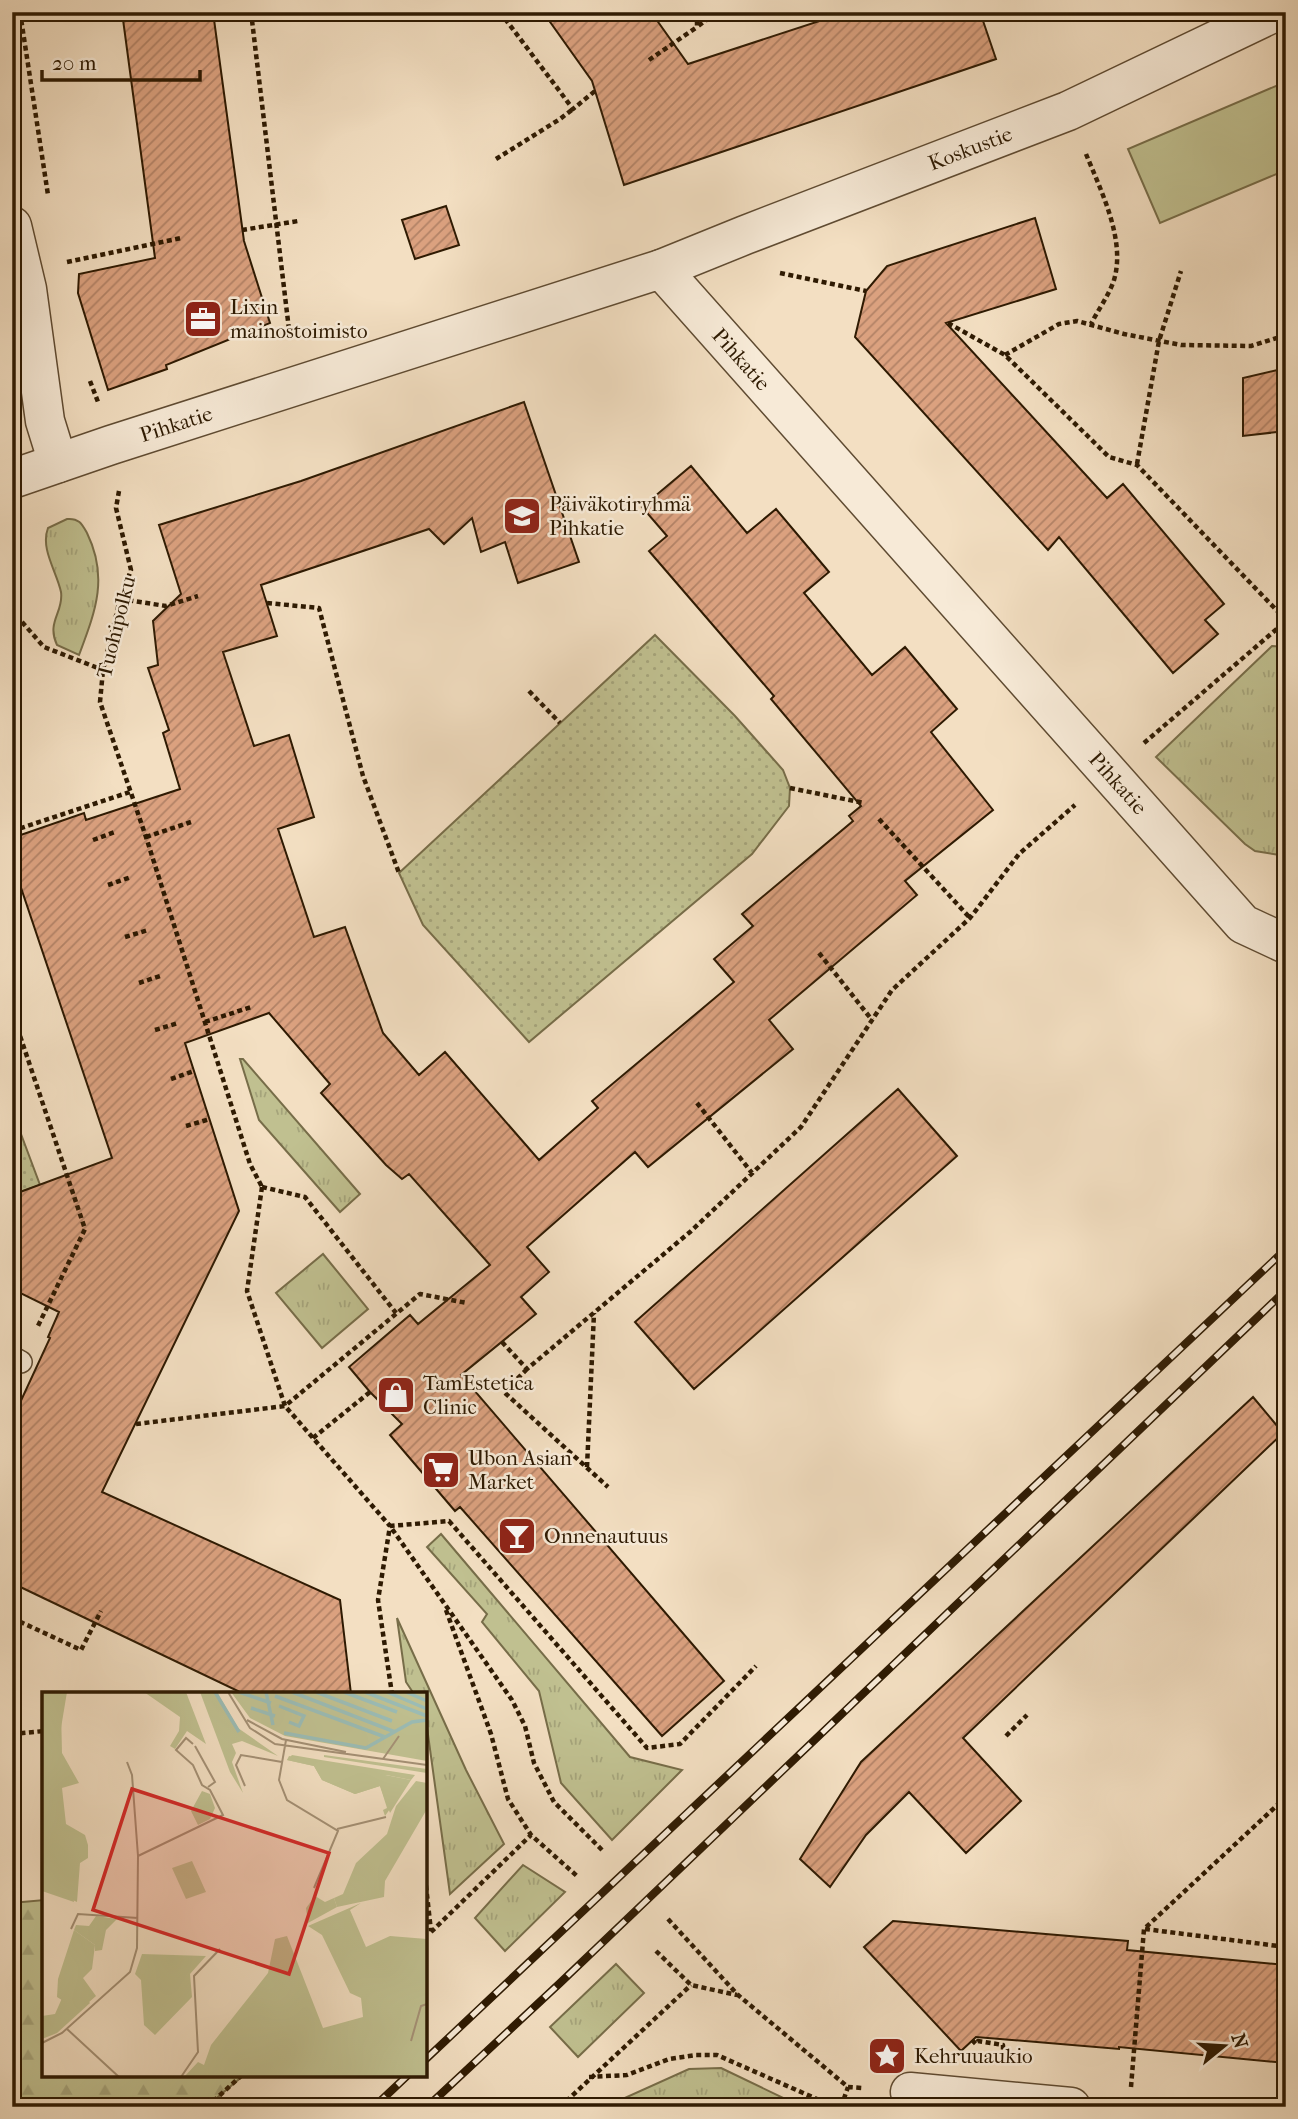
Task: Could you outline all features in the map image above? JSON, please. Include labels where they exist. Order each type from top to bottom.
[{"type":"street","name":"Koskustie","points":[[662,269],[1068,111],[1275,12]]},
{"type":"street","points":[[12,226],[27,289],[45,421],[58,463]]},
{"type":"street","name":"Pihkatie","points":[[12,479],[662,269],[1243,924],[1286,944]]},
{"type":"street","points":[[910,2092],[1071,2107]]},
{"type":"path","points":[[20,12],[48,198]]},
{"type":"path","points":[[250,12],[290,339]]},
{"type":"path","points":[[499,12],[573,109]]},
{"type":"path","points":[[697,12],[697,27]]},
{"type":"path","points":[[649,60],[718,12]]},
{"type":"path","points":[[496,159],[560,119],[595,91]]},
{"type":"path","points":[[1068,111],[1099,187],[1117,251],[1114,280],[1091,324]]},
{"type":"path","points":[[242,230],[298,221]]},
{"type":"path","points":[[59,264],[181,238]]},
{"type":"path","points":[[1137,464],[1159,341],[1181,271]]},
{"type":"path","points":[[777,272],[866,291]]},
{"type":"path","points":[[1005,355],[1059,324],[1077,321],[1181,345],[1251,346],[1286,335]]},
{"type":"path","points":[[608,1487],[504,1392],[527,1369],[690,1232],[801,1127],[892,990],[970,918],[1019,854],[1286,621],[1137,464],[1109,457],[1005,355],[948,323]]},
{"type":"path","name":"Tuohipolku","points":[[87,368],[121,476],[116,508],[131,570],[120,599],[103,670],[100,702],[250,1164],[262,1187]]},
{"type":"path","points":[[120,599],[166,606],[198,596]]},
{"type":"path","points":[[267,603],[319,608],[363,775],[399,873]]},
{"type":"path","points":[[22,622],[44,648],[103,670]]},
{"type":"path","points":[[529,691],[560,723]]},
{"type":"path","points":[[790,788],[864,803]]},
{"type":"path","points":[[12,831],[130,792]]},
{"type":"path","points":[[879,819],[970,918]]},
{"type":"path","points":[[146,837],[191,822]]},
{"type":"path","points":[[93,839],[116,832]]},
{"type":"path","points":[[108,885],[131,877]]},
{"type":"path","points":[[125,937],[148,930]]},
{"type":"path","points":[[819,953],[872,1020]]},
{"type":"path","points":[[139,983],[163,975]]},
{"type":"path","points":[[205,1022],[251,1007]]},
{"type":"path","points":[[12,1013],[85,1229],[17,1359]]},
{"type":"path","points":[[155,1030],[178,1023]]},
{"type":"path","points":[[170,1079],[194,1071]]},
{"type":"path","points":[[696,1103],[752,1173]]},
{"type":"path","points":[[186,1126],[210,1119]]},
{"type":"path","points":[[397,1313],[305,1197],[262,1187],[247,1291],[285,1406],[390,1526],[512,1700],[525,1726],[534,1763],[554,1802],[601,1850]]},
{"type":"path","points":[[136,1424],[285,1406],[420,1294],[467,1303]]},
{"type":"path","points":[[587,1467],[594,1312]]},
{"type":"path","points":[[502,1342],[527,1369]]},
{"type":"path","points":[[313,1438],[370,1392]]},
{"type":"path","points":[[390,1526],[449,1521],[647,1748],[680,1744],[756,1667]]},
{"type":"path","points":[[390,1526],[378,1600],[392,1692]]},
{"type":"path","points":[[443,1602],[491,1734],[508,1799],[531,1835],[578,1876]]},
{"type":"path","points":[[12,1619],[81,1650],[101,1611]]},
{"type":"path","points":[[1006,1736],[1027,1714]]},
{"type":"path","points":[[12,1734],[42,1731]]},
{"type":"path","points":[[1131,2088],[1144,1929],[1286,1797]]},
{"type":"path","points":[[427,1903],[431,1932],[531,1835]]},
{"type":"path","points":[[668,1919],[738,1995],[848,2087],[841,2107]]},
{"type":"path","points":[[1144,1929],[1286,1948]]},
{"type":"path","points":[[656,1951],[691,1985],[738,1995]]},
{"type":"path","points":[[560,2107],[589,2077],[691,1985]]},
{"type":"path","points":[[589,2077],[627,2075],[669,2059],[717,2055],[835,2107]]},
{"type":"path","points":[[207,2107],[240,2077]]},
{"type":"green space","points":[[1283,83],[1286,90],[1286,170],[1160,223],[1128,149]]},
{"type":"green space","points":[[67,519],[77,521],[87,533],[97,565],[97,595],[79,655],[57,645],[53,630],[61,592],[48,552],[46,536],[48,528]]},
{"type":"green space","points":[[655,635],[735,716],[783,770],[790,788],[789,806],[752,854],[529,1042],[423,925],[399,873]]},
{"type":"green space","points":[[1272,646],[1286,647],[1286,856],[1255,851],[1245,844],[1156,757]]},
{"type":"green space","points":[[240,1059],[243,1059],[360,1194],[340,1212],[259,1120]]},
{"type":"green space","points":[[12,1110],[40,1185],[12,1195]]},
{"type":"green space","points":[[323,1254],[368,1309],[322,1348],[276,1293]]},
{"type":"green space","points":[[441,1534],[630,1757],[682,1770],[612,1840],[561,1783],[539,1691],[482,1622],[487,1614],[427,1547]]},
{"type":"green space","points":[[397,1618],[466,1770],[504,1844],[450,1894],[427,1727],[427,1692],[413,1692],[406,1682]]},
{"type":"green space","points":[[523,1865],[565,1892],[505,1951],[475,1918]]},
{"type":"green space","points":[[42,1900],[42,2077],[242,2077],[206,2107],[12,2107],[12,1903]]},
{"type":"green space","points":[[616,1964],[644,1993],[578,2057],[550,2027]]},
{"type":"green space","points":[[721,2068],[802,2107],[581,2107],[586,2101],[616,2102],[689,2069]]},
{"type":"building","points":[[122,12],[213,12],[244,241],[270,323],[166,365],[167,369],[108,390],[78,293],[79,274],[155,258]]},
{"type":"building","points":[[543,12],[651,12],[688,64],[847,12],[980,12],[996,59],[624,185],[592,81]]},
{"type":"building","points":[[446,206],[459,245],[415,259],[402,220]]},
{"type":"building","points":[[1035,218],[1056,289],[946,323],[1107,498],[1123,484],[1224,604],[1205,620],[1218,634],[1173,673],[1059,537],[1048,550],[855,337],[866,291],[887,266]]},
{"type":"building","points":[[1286,368],[1286,431],[1243,436],[1243,378]]},
{"type":"building","points":[[524,402],[579,562],[518,583],[505,542],[481,552],[472,518],[444,544],[429,529],[261,585],[277,636],[223,652],[254,746],[289,735],[314,817],[278,829],[314,937],[345,927],[383,1033],[419,1075],[445,1052],[539,1160],[598,1108],[592,1101],[734,982],[714,959],[753,926],[742,914],[853,821],[849,816],[861,806],[771,699],[774,696],[649,551],[667,536],[642,507],[691,466],[747,533],[776,509],[829,572],[804,593],[872,675],[905,647],[957,709],[931,732],[993,810],[905,881],[917,895],[769,1020],[793,1049],[648,1167],[635,1152],[527,1247],[549,1272],[521,1297],[536,1314],[461,1375],[724,1681],[662,1736],[460,1507],[455,1511],[390,1435],[402,1424],[349,1367],[410,1315],[418,1324],[490,1265],[409,1174],[402,1179],[386,1165],[321,1093],[330,1084],[269,1013],[185,1043],[239,1211],[102,1492],[340,1600],[351,1692],[240,1692],[12,1583],[12,1420],[50,1338],[48,1337],[59,1312],[12,1289],[12,1195],[112,1158],[12,861],[12,838],[84,813],[86,820],[180,789],[163,733],[169,730],[148,668],[158,665],[153,621],[181,594],[159,525],[301,481]]},
{"type":"building","points":[[898,1089],[957,1156],[694,1389],[635,1322]]},
{"type":"building","points":[[1253,1397],[1283,1433],[963,1738],[1021,1801],[966,1853],[909,1792],[866,1835],[830,1887],[800,1859],[861,1762]]},
{"type":"building","points":[[893,1921],[1128,1941],[1127,1950],[1286,1965],[1286,2063],[976,2037],[961,2051],[864,1947]]},
{"type":"railway","points":[[427,2058],[1286,1249]]},
{"type":"railway","points":[[427,2107],[1286,1290]]},
{"type":"railway","points":[[374,2107],[406,2077]]},
{"type":"place","name":"Lixin mainostoimisto","points":[[203,319]]},
{"type":"place","name":"Päiväkotiryhmä Pihkatie","points":[[522,516]]},
{"type":"place","name":"TamEstetica Clinic","points":[[396,1395]]},
{"type":"place","name":"Ubon Asian Market","points":[[441,1470]]},
{"type":"place","name":"Onnenautuus","points":[[517,1536]]},
{"type":"place","name":"Kehruuaukio","points":[[887,2056]]}]
